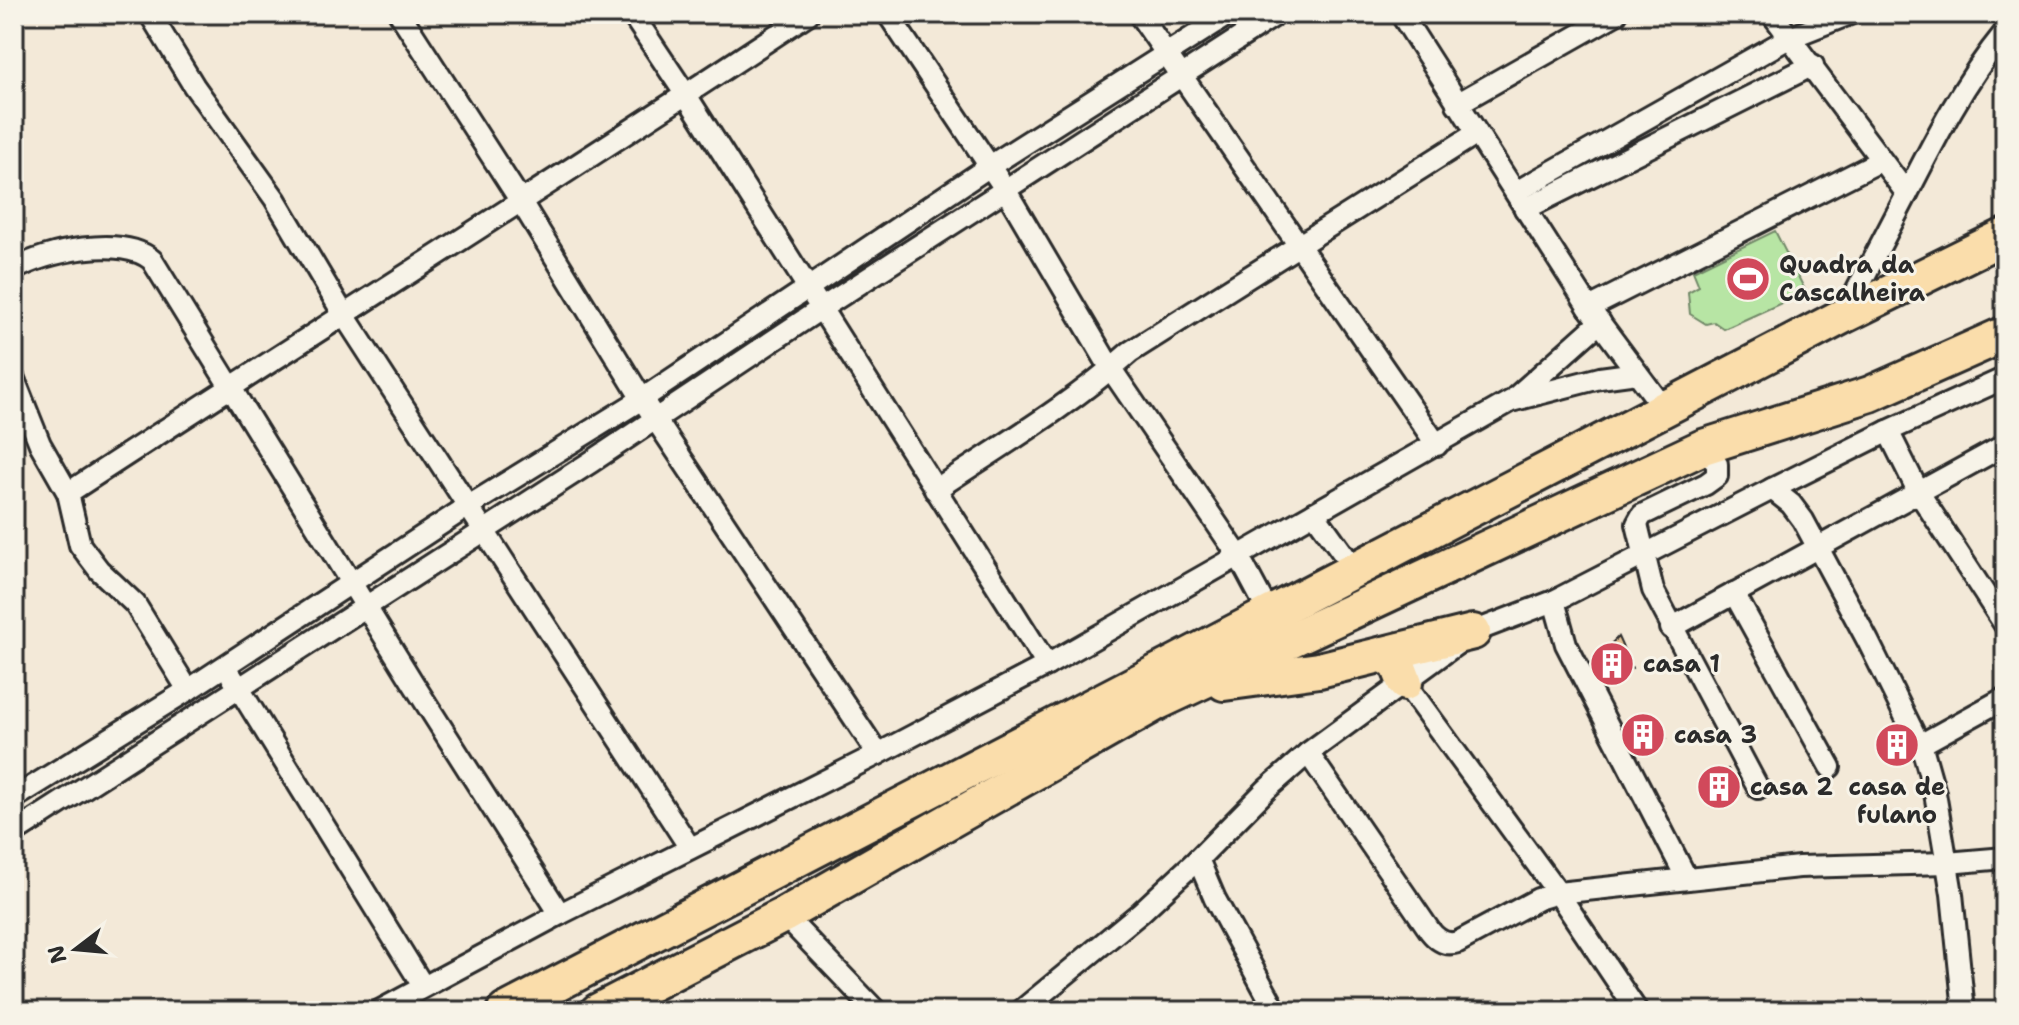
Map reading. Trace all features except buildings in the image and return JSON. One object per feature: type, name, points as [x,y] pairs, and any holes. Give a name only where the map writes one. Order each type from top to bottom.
[{"type":"highway","points":[[505,1011],[1843,316],[2005,236]]},
{"type":"highway","points":[[598,1011],[784,915],[1158,702],[1703,447],[1870,394],[2005,334]]},
{"type":"highway","points":[[1188,688],[1319,670],[1473,632]]},
{"type":"highway","points":[[1384,654],[1398,665],[1405,683]]},
{"type":"street","points":[[150,14],[194,86],[275,199],[344,315],[690,848]]},
{"type":"street","points":[[400,14],[520,200],[642,399],[878,754]]},
{"type":"street","points":[[632,14],[1047,665]]},
{"type":"street","points":[[68,493],[520,200],[617,142],[808,14]]},
{"type":"street","points":[[888,14],[1005,189],[1111,369],[1238,555],[1269,613]]},
{"type":"street","points":[[1139,14],[1297,247],[1437,445]]},
{"type":"street","points":[[14,798],[188,690],[467,507],[642,399],[990,166],[1229,14]]},
{"type":"street","points":[[14,833],[1277,14]]},
{"type":"street","points":[[1401,14],[1594,315],[1665,410]]},
{"type":"street","points":[[1457,104],[1616,14]]},
{"type":"street","points":[[1772,14],[1907,194]]},
{"type":"street","points":[[1520,200],[1789,38],[1850,14]]},
{"type":"street","points":[[1843,316],[1944,121],[1966,83],[2005,32]]},
{"type":"street","points":[[1520,200],[1813,65]]},
{"type":"street","points":[[935,490],[1111,369],[1130,352],[1477,133]]},
{"type":"street","points":[[379,1011],[560,914],[1047,665],[1437,445],[1511,401],[1594,315],[1880,161]]},
{"type":"street","points":[[14,270],[41,257],[69,250],[127,249],[152,260],[365,607],[560,914]]},
{"type":"street","points":[[1511,401],[1600,378],[1637,373]]},
{"type":"street","points":[[1021,1011],[1129,922],[1308,753],[1473,632],[1554,601],[1888,431],[2005,378]]},
{"type":"street","points":[[14,379],[40,444],[68,493],[80,545],[99,570],[135,604],[188,690]]},
{"type":"street","points":[[1888,431],[1919,493],[2005,625]]},
{"type":"street","points":[[1671,628],[2005,445]]},
{"type":"street","points":[[1703,447],[1717,464],[1717,476],[1642,515],[1637,524],[1653,590],[1758,788]]},
{"type":"street","points":[[1772,489],[1791,504],[1803,520],[1920,745],[1935,793],[1947,863],[1964,1011]]},
{"type":"street","points":[[1314,513],[1355,570]]},
{"type":"street","points":[[1734,593],[1830,767]]},
{"type":"street","points":[[1554,601],[1566,644],[1687,879]]},
{"type":"street","points":[[225,665],[423,986]]},
{"type":"street","points":[[1405,683],[1558,893],[1637,1011]]},
{"type":"street","points":[[1920,745],[2005,698]]},
{"type":"street","points":[[1308,753],[1430,931],[1440,940],[1454,943],[1528,903],[1558,893],[1799,867],[1947,863],[2005,858]]},
{"type":"street","points":[[61,769],[76,792]]},
{"type":"street","points":[[1198,859],[1215,899],[1276,1011]]},
{"type":"street","points":[[784,915],[876,1011]]},
{"type":"green space","name":"Quadra da Cascalheira","points":[[1775,231],[1806,292],[1724,329],[1714,322],[1706,324],[1690,314],[1688,292],[1699,286],[1693,271]]},
{"type":"place","name":"Quadra da Cascalheira","points":[[1748,279]]},
{"type":"place","name":"casa 1","points":[[1612,664]]},
{"type":"place","name":"casa 3","points":[[1643,735]]},
{"type":"place","name":"casa de fulano","points":[[1897,745]]},
{"type":"place","name":"casa 2","points":[[1719,787]]}]
